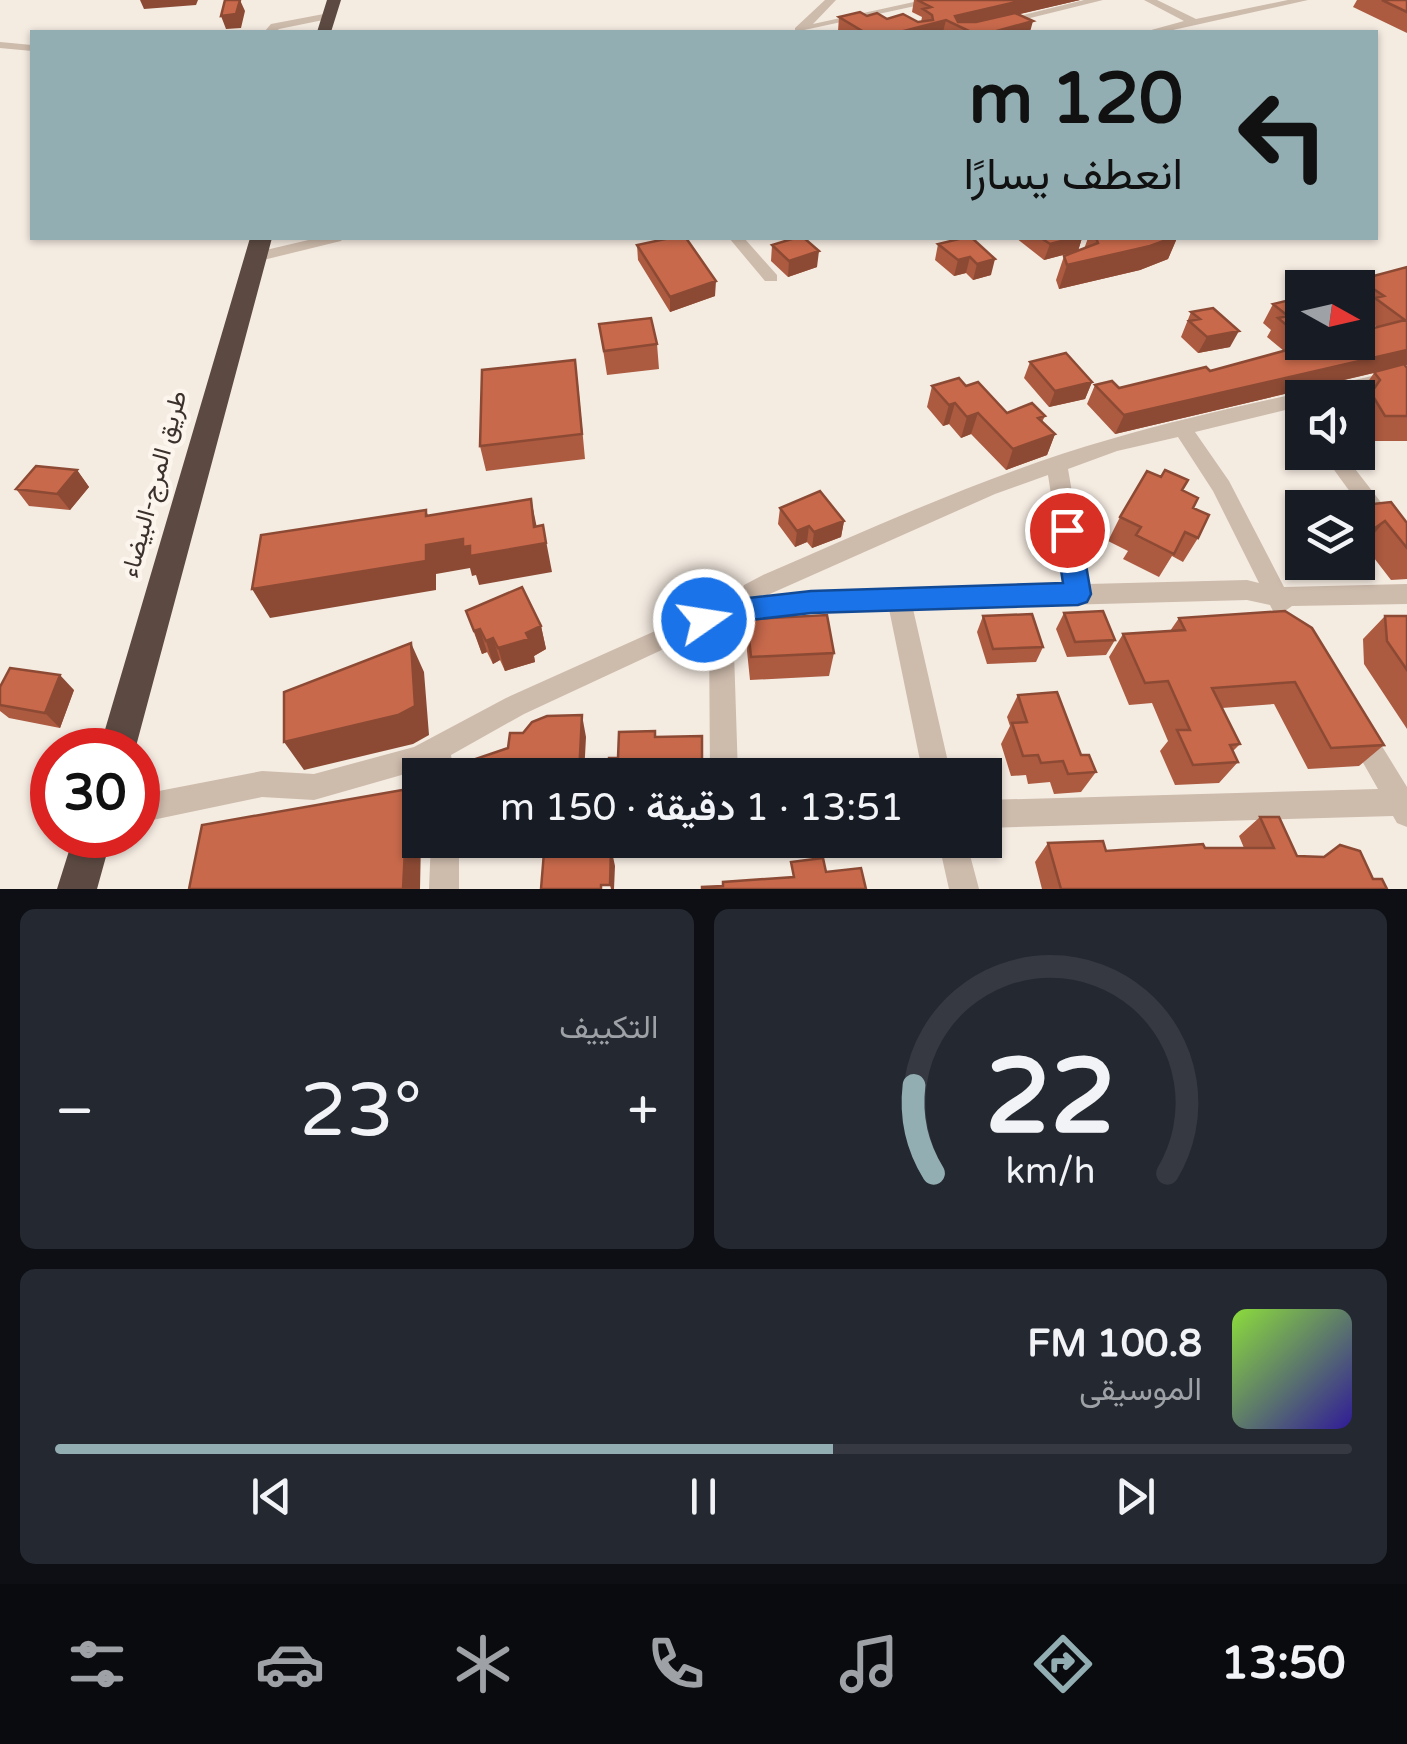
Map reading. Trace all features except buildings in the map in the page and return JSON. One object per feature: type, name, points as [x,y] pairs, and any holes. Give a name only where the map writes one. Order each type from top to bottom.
[{"type":"highway","name":"طريق المرج-البيضاء","points":[[123,728],[258,247]]},
{"type":"highway","points":[[77,889],[86,858]]},
{"type":"street","points":[[800,30],[831,0]]},
{"type":"street","points":[[866,0],[898,18]]},
{"type":"street","points":[[807,30],[938,0]]},
{"type":"street","points":[[970,30],[1098,0]]},
{"type":"street","points":[[1149,0],[1194,22]]},
{"type":"street","points":[[1159,30],[1303,0]]},
{"type":"street","points":[[272,30],[331,8]]},
{"type":"street","points":[[0,45],[30,48]]},
{"type":"street","points":[[258,247],[318,240]]},
{"type":"street","points":[[738,240],[772,278]]},
{"type":"street","points":[[1375,381],[1407,372]]},
{"type":"street","points":[[725,758],[732,611],[752,592],[988,488],[1114,445],[1285,411]]},
{"type":"street","points":[[1184,431],[1222,487],[1295,628]]},
{"type":"street","points":[[1057,467],[1078,594]]},
{"type":"street","points":[[1345,470],[1407,553]]},
{"type":"street","points":[[444,758],[515,706],[732,611],[811,602],[1078,594],[1247,590],[1277,598],[1407,594]]},
{"type":"street","points":[[899,600],[933,758]]},
{"type":"street","points":[[1342,706],[1405,805]]},
{"type":"street","points":[[160,805],[262,784],[314,787],[402,768]]},
{"type":"street","points":[[1002,814],[1405,805]]},
{"type":"street","points":[[444,889],[445,858]]},
{"type":"street","points":[[956,858],[964,889]]},
{"type":"route","points":[[704,620],[721,612],[811,602],[1078,594],[1067,530]]}]
